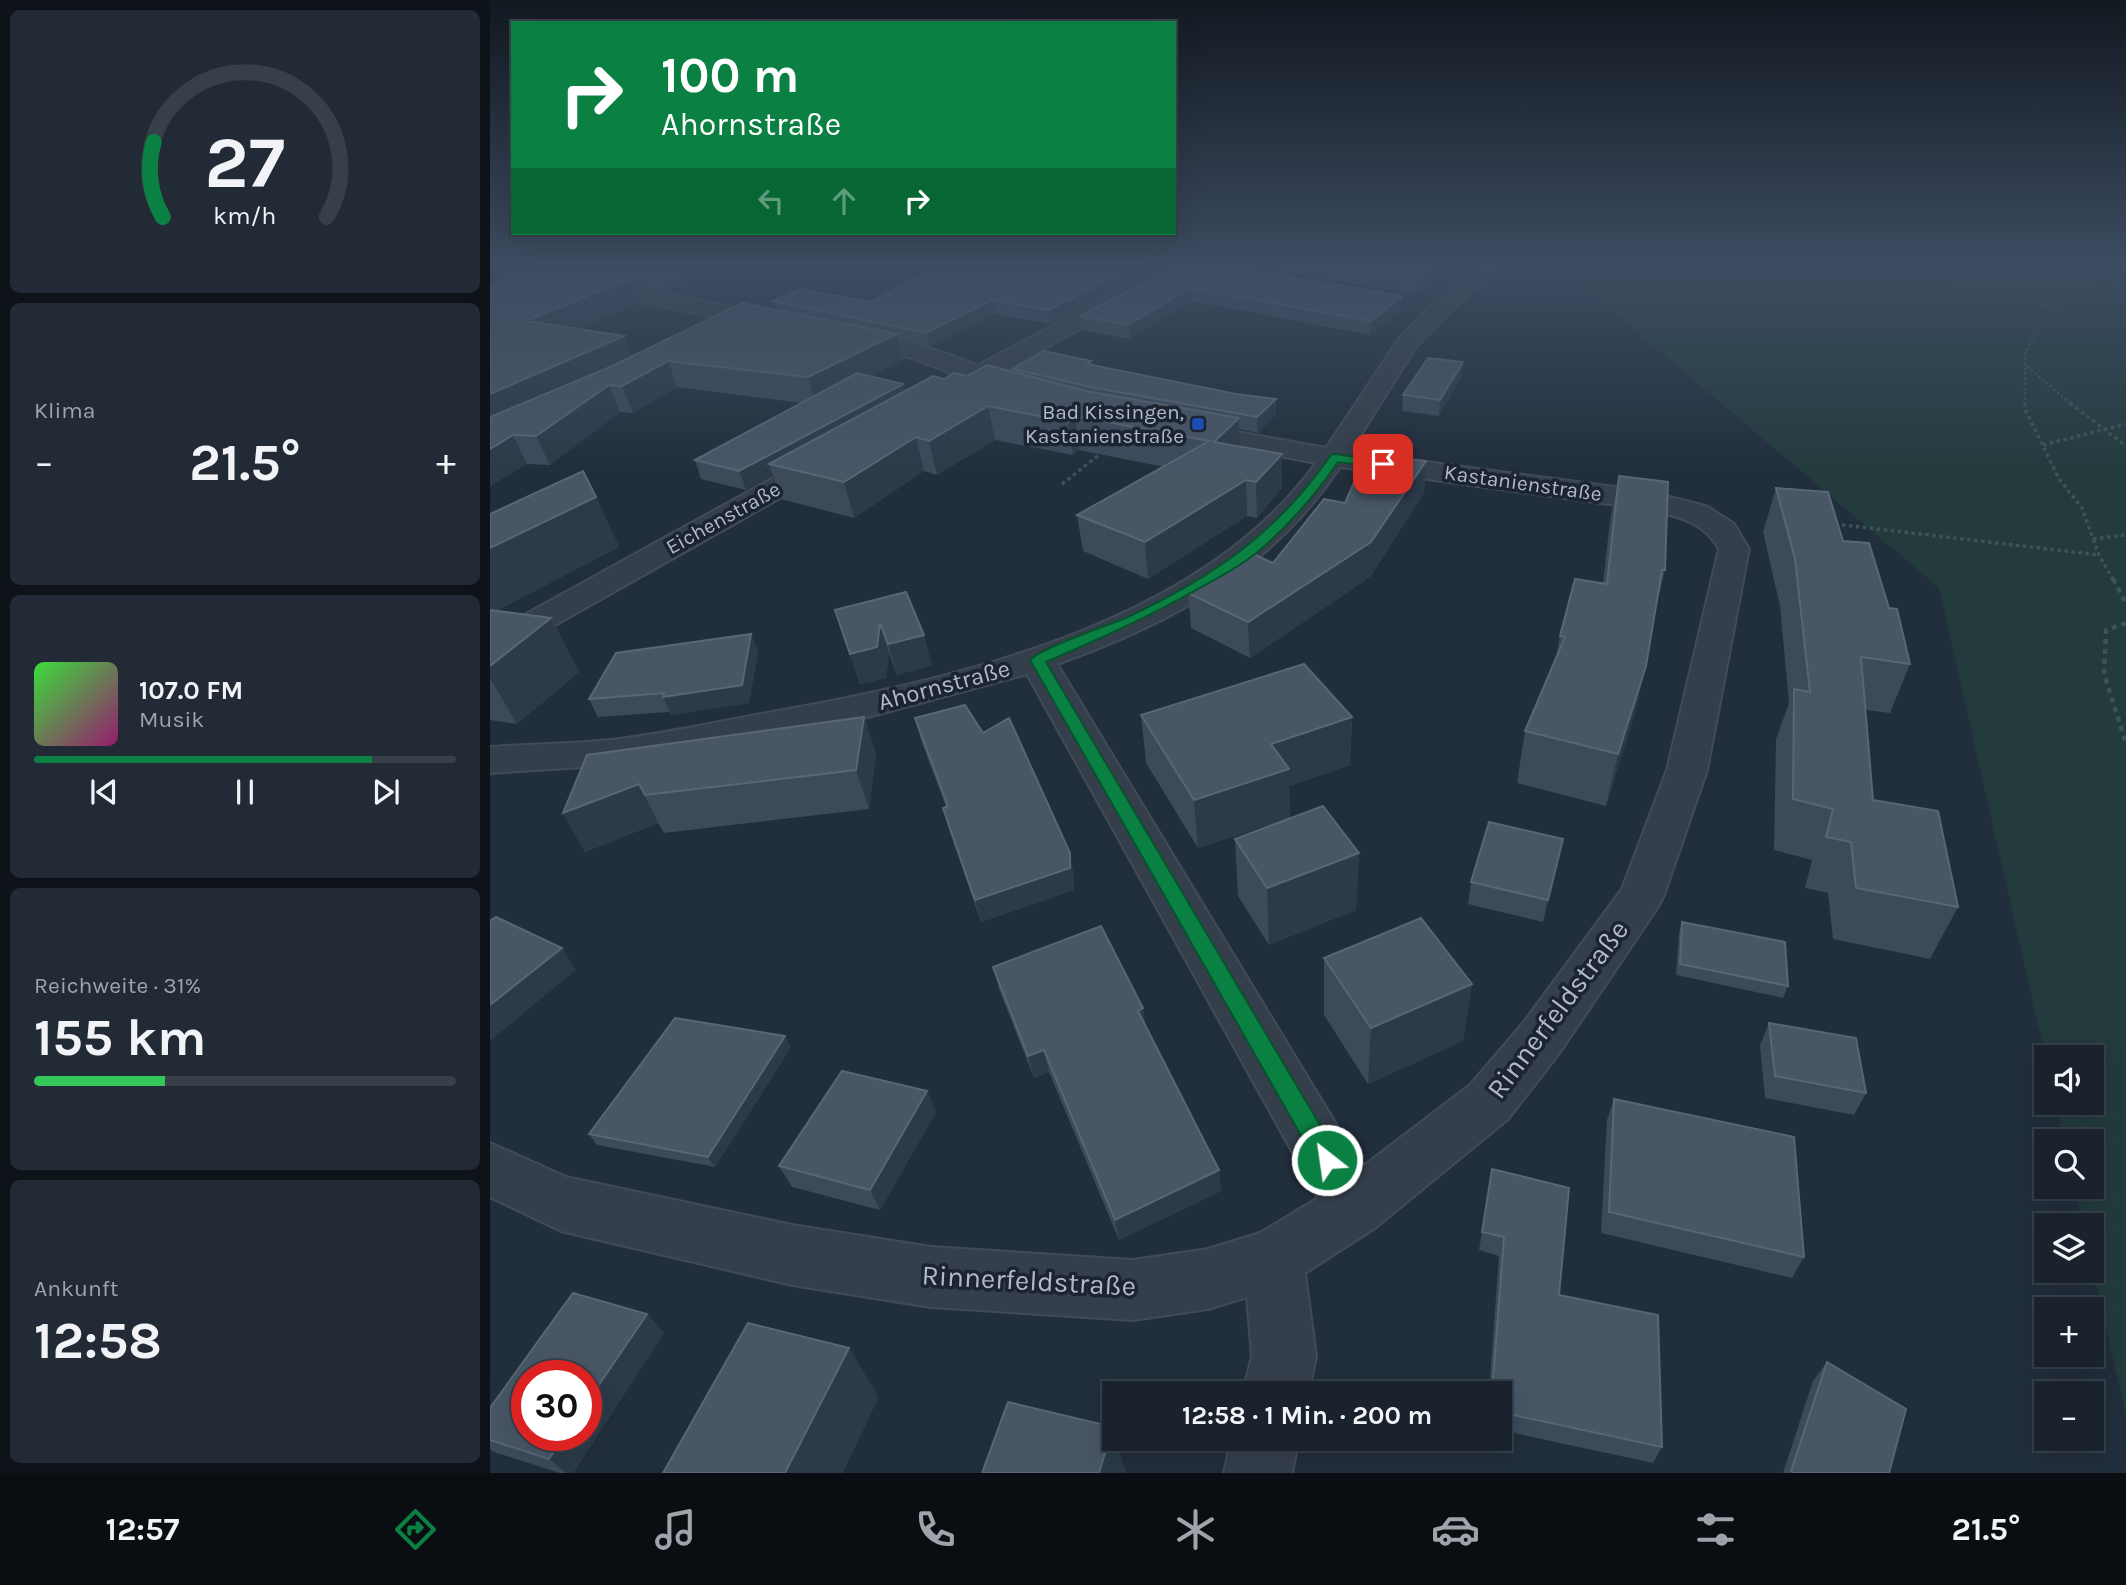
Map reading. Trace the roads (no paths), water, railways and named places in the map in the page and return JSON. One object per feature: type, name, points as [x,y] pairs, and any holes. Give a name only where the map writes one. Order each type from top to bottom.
[{"type":"street","points":[[835,336],[921,354],[960,367],[1007,392],[1038,401]]},
{"type":"street","points":[[939,396],[1050,336]]},
{"type":"street","name":"Ahornstraße","points":[[490,760],[613,752],[842,712],[944,688],[1037,660],[1134,619],[1222,571],[1254,549],[1281,524],[1312,492],[1409,336]]},
{"type":"street","name":"Kastanienstraße","points":[[1140,422],[1335,458],[1645,500],[1698,513]]},
{"type":"street","name":"Eichenstraße","points":[[490,648],[842,451]]},
{"type":"street","name":"Rinnerfeldstraße","points":[[490,1169],[561,1203],[792,1255],[931,1277],[1133,1290],[1208,1279],[1273,1259],[1355,1208],[1489,1102],[1542,1037],[1642,895],[1687,770],[1734,549],[1723,530],[1698,513]]},
{"type":"street","points":[[1037,660],[1355,1208]]},
{"type":"street","points":[[1273,1259],[1284,1356],[1279,1381]]},
{"type":"street","points":[[1258,1473],[1263,1451]]},
{"type":"place","name":"Bad Kissingen, Kastanienstraße","points":[[1198,424]]}]
